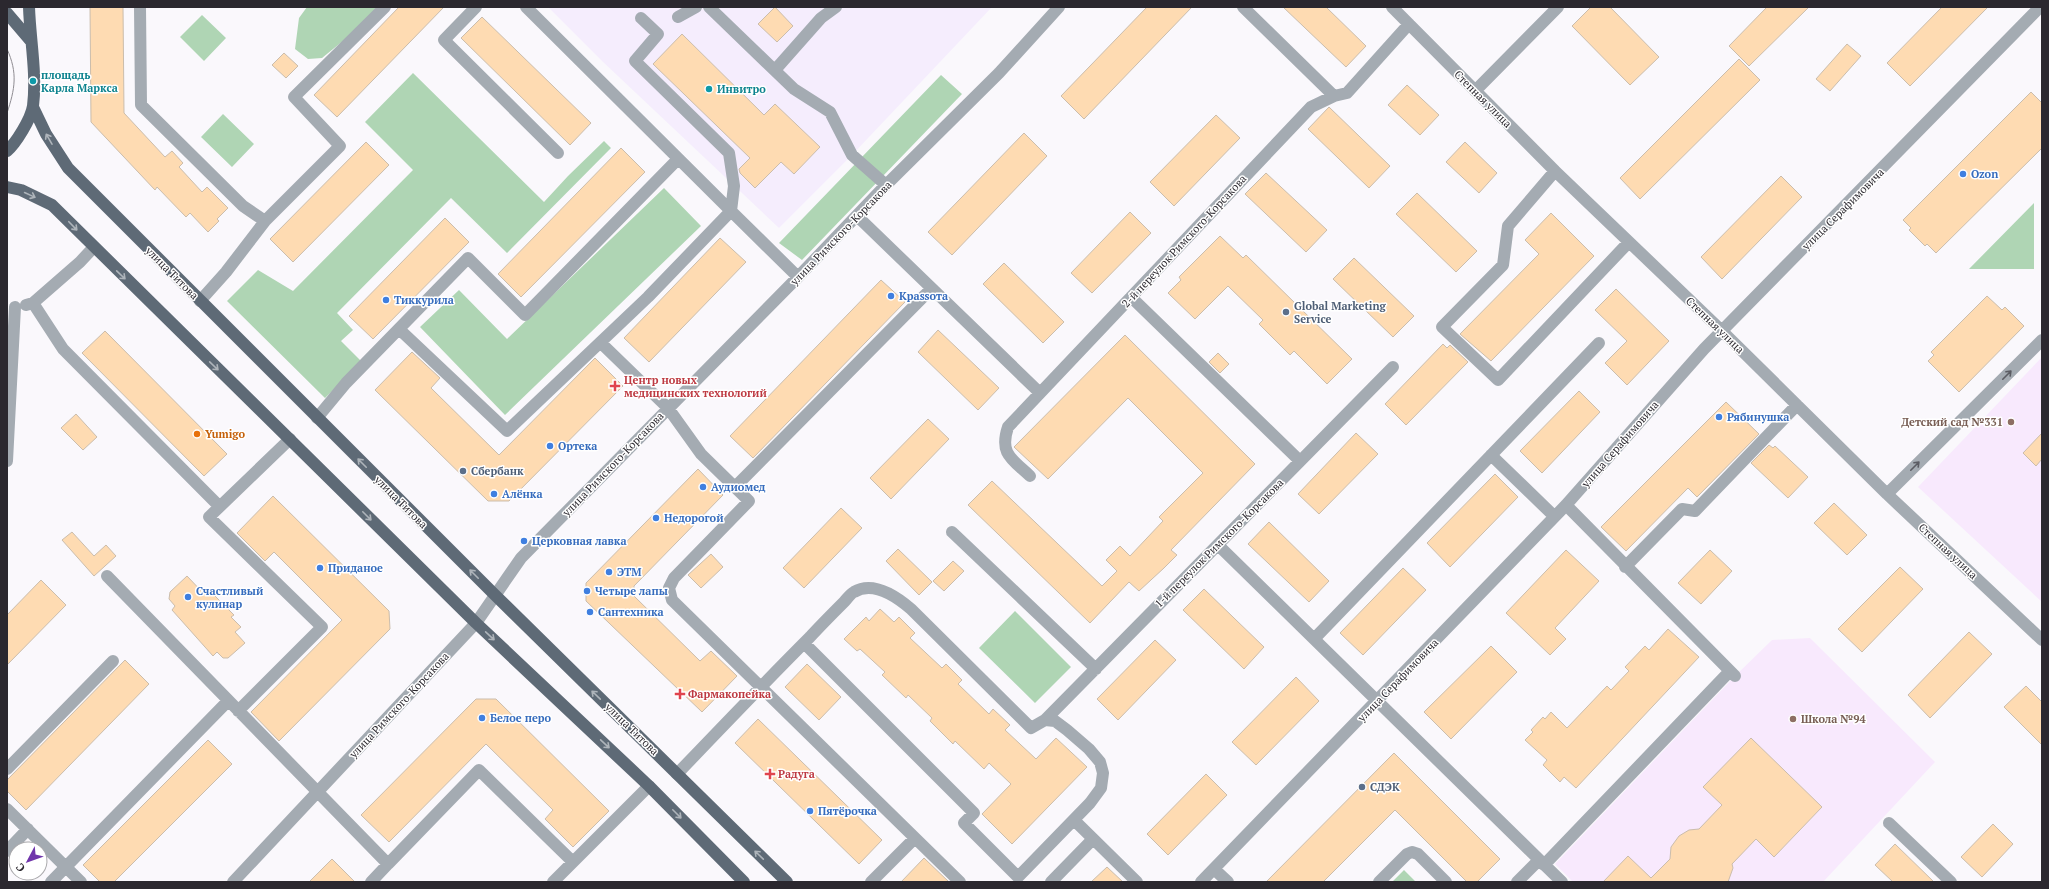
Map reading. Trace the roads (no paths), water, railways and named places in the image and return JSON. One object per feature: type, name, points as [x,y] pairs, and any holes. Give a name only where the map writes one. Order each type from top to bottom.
[{"type":"main road","points":[[7,151],[24,127],[33,107],[34,75],[30,40],[29,7]]},
{"type":"main road","points":[[7,13],[30,40]]},
{"type":"main road","name":"улица Титова","points":[[33,107],[46,134],[68,168],[495,595],[787,882]]},
{"type":"main road","points":[[7,187],[21,190],[52,205],[93,248],[290,439],[476,623],[649,786],[744,882]]},
{"type":"street","points":[[140,7],[141,105],[243,206],[265,221]]},
{"type":"street","points":[[200,301],[265,221],[340,146],[294,97],[385,7]]},
{"type":"street","points":[[476,7],[444,40],[558,153]]},
{"type":"street","points":[[526,7],[798,277]]},
{"type":"street","points":[[678,18],[696,7]]},
{"type":"street","points":[[709,7],[794,89],[830,112],[852,156],[886,185]]},
{"type":"street","points":[[775,70],[821,18],[836,7]]},
{"type":"street","name":"улица Римского-Корсакова","points":[[233,882],[476,623],[521,558],[798,277],[886,185],[999,72],[1059,7]]},
{"type":"street","points":[[1242,7],[1334,96]]},
{"type":"street","name":"Степная улица","points":[[1392,7],[1555,171],[1722,331],[1887,494],[2042,640]]},
{"type":"street","points":[[1475,91],[1558,7]]},
{"type":"street","name":"улица Серафимовича","points":[[1201,882],[1378,701],[1566,505],[1704,349],[2040,7]]},
{"type":"street","points":[[399,329],[507,431],[648,297],[731,211],[734,186],[729,153],[635,61],[658,34],[641,18]]},
{"type":"street","name":"2-й переулок Римского-Корсакова","points":[[1030,476],[1008,456],[1004,447],[1004,438],[1008,427],[1311,107],[1334,96],[1347,93],[1409,24]]},
{"type":"street","points":[[317,418],[346,383],[468,258],[525,315],[678,159]]},
{"type":"street","points":[[1555,171],[1508,226],[1503,265],[1442,327],[1498,380],[1629,242]]},
{"type":"street","points":[[857,216],[1040,393]]},
{"type":"street","points":[[7,461],[11,308],[32,303],[80,262],[93,248]]},
{"type":"street","points":[[735,487],[931,288]]},
{"type":"street","points":[[1131,297],[1300,461]]},
{"type":"street","points":[[32,303],[64,349],[219,506]]},
{"type":"street","points":[[1887,494],[2042,340]]},
{"type":"street","points":[[601,343],[668,408],[701,454],[749,501],[674,578],[669,588],[672,600],[960,882]]},
{"type":"street","points":[[1314,639],[1599,343]]},
{"type":"street","name":"1-й переулок Римского-Корсакова","points":[[1045,720],[1393,367]]},
{"type":"street","points":[[1625,566],[1682,509],[1695,511],[1797,405]]},
{"type":"street","points":[[238,711],[322,626],[209,517],[290,439]]},
{"type":"street","points":[[1491,455],[1554,516]]},
{"type":"street","points":[[1517,882],[1542,862],[1732,673],[1566,505]]},
{"type":"street","points":[[952,532],[1096,669]]},
{"type":"street","points":[[1218,545],[1562,882]]},
{"type":"street","points":[[107,576],[228,701],[319,791],[388,864]]},
{"type":"street","points":[[677,774],[854,591],[870,588],[884,590],[911,609],[1031,728],[1045,720],[1055,722],[1067,730],[1100,762],[1103,773],[1101,788],[1074,820],[1018,877],[964,823],[974,813],[804,643]]},
{"type":"street","points":[[7,769],[113,661]]},
{"type":"street","points":[[51,882],[228,701]]},
{"type":"street","points":[[371,882],[479,770],[573,862]]},
{"type":"street","points":[[554,882],[649,786]]},
{"type":"street","points":[[7,809],[81,882]]},
{"type":"street","points":[[1074,820],[1137,882]]},
{"type":"street","points":[[1889,823],[1950,882]]},
{"type":"street","points":[[7,851],[28,829]]},
{"type":"street","points":[[871,882],[914,838]]},
{"type":"street","points":[[1051,882],[1093,839]]},
{"type":"street","points":[[1379,882],[1407,854],[1412,852],[1418,854],[1446,882]]},
{"type":"street","points":[[1214,869],[1228,882]]},
{"type":"tram line","points":[[7,49],[14,73],[12,96],[7,113]]},
{"type":"place","name":"площадь Карла Маркса","points":[[33,81]]},
{"type":"place","name":"Инвитро","points":[[709,89]]},
{"type":"place","name":"Ozon","points":[[1963,174]]},
{"type":"place","name":"Краssота","points":[[891,296]]},
{"type":"place","name":"Тиккурила","points":[[386,300]]},
{"type":"place","name":"Global Marketing Service","points":[[1286,312]]},
{"type":"place","name":"Центр новых медицинских технологий","points":[[615,386]]},
{"type":"place","name":"Рябинушка","points":[[1719,417]]},
{"type":"place","name":"Детский сад №331","points":[[2011,422]]},
{"type":"place","name":"Yumigo","points":[[197,434]]},
{"type":"place","name":"Ортека","points":[[550,446]]},
{"type":"place","name":"Сбербанк","points":[[463,471]]},
{"type":"place","name":"Аудиомед","points":[[703,487]]},
{"type":"place","name":"Алёнка","points":[[494,494]]},
{"type":"place","name":"Недорогой","points":[[656,518]]},
{"type":"place","name":"Церковная лавка","points":[[524,541]]},
{"type":"place","name":"Приданое","points":[[320,568]]},
{"type":"place","name":"ЭТМ","points":[[609,572]]},
{"type":"place","name":"Четыре лапы","points":[[587,591]]},
{"type":"place","name":"Счастливый кулинар","points":[[188,597]]},
{"type":"place","name":"Сантехника","points":[[590,612]]},
{"type":"place","name":"Фармакопейка","points":[[680,694]]},
{"type":"place","name":"Белое перо","points":[[482,718]]},
{"type":"place","name":"Школа №94","points":[[1793,719]]},
{"type":"place","name":"Радуга","points":[[770,774]]},
{"type":"place","name":"СДЭК","points":[[1362,787]]},
{"type":"place","name":"Пятёрочка","points":[[810,811]]}]
